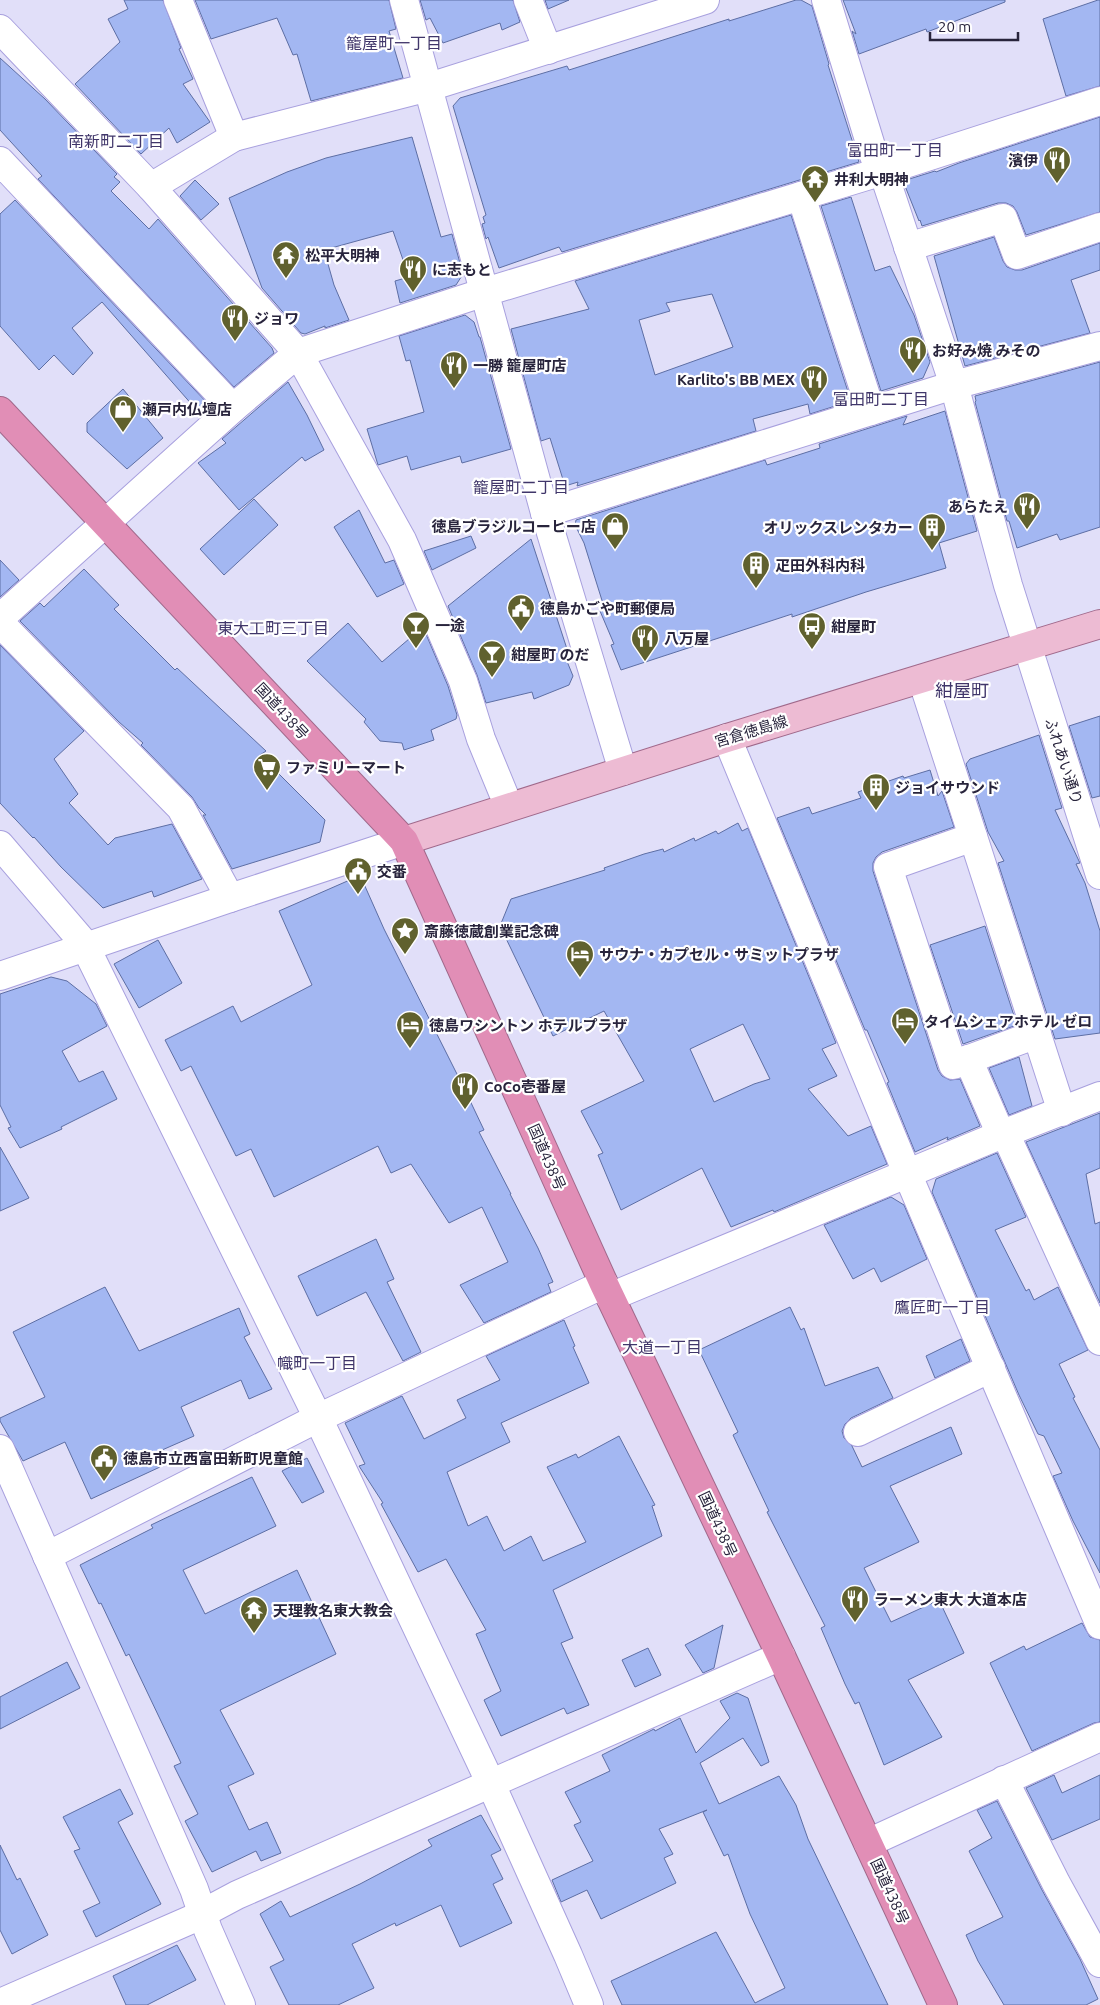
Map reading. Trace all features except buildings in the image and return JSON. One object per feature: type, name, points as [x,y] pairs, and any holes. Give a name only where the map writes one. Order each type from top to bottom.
[{"type":"highway","name":"国道438号","points":[[0,412],[404,841],[607,1290],[781,1656],[943,2005]]},
{"type":"main road","name":"宮倉徳島線","points":[[404,841],[726,738],[1100,624]]},
{"type":"street","points":[[178,0],[234,137]]},
{"type":"street","points":[[404,0],[545,513],[623,771]]},
{"type":"street","points":[[528,0],[548,50]]},
{"type":"street","points":[[151,188],[234,137],[429,88],[548,50],[651,8],[705,0]]},
{"type":"street","name":"ふれあい通り","points":[[826,0],[874,156],[883,171],[954,385],[1008,585],[1100,876]]},
{"type":"street","points":[[0,29],[151,188],[298,353],[402,540],[463,681],[481,739],[509,808]]},
{"type":"street","points":[[0,618],[233,408],[298,353],[485,292],[883,171],[1100,101]]},
{"type":"street","points":[[0,161],[233,408]]},
{"type":"street","points":[[801,196],[871,411]]},
{"type":"street","points":[[908,247],[1003,218],[1017,255],[1100,227]]},
{"type":"street","points":[[545,513],[954,385],[1100,346]]},
{"type":"street","points":[[0,623],[181,808],[230,898]]},
{"type":"street","points":[[922,679],[1062,1112]]},
{"type":"street","points":[[726,738],[907,1173],[1100,1625]]},
{"type":"street","points":[[973,837],[888,867],[954,1065],[1037,1034]]},
{"type":"street","points":[[0,976],[85,946],[404,841]]},
{"type":"street","points":[[0,846],[83,942],[318,1418],[491,1784],[589,2005]]},
{"type":"street","points":[[968,1059],[1100,1341]]},
{"type":"street","points":[[47,1556],[318,1418],[607,1290],[1100,1096]]},
{"type":"street","points":[[858,1432],[991,1368]]},
{"type":"street","points":[[0,1449],[194,1890],[241,2005]]},
{"type":"street","points":[[0,2003],[202,1913],[237,1895],[781,1656]]},
{"type":"street","points":[[868,1843],[1100,1737]]},
{"type":"street","points":[[1004,1780],[1056,1883],[1100,1964]]},
{"type":"place","name":"濱伊","points":[[1057,184]]},
{"type":"place","name":"井利大明神","points":[[815,203]]},
{"type":"place","name":"松平大明神","points":[[286,279]]},
{"type":"place","name":"に志もと","points":[[413,293]]},
{"type":"place","name":"ジョワ","points":[[235,342]]},
{"type":"place","name":"お好み焼 みその","points":[[913,374]]},
{"type":"place","name":"一勝 籠屋町店","points":[[454,389]]},
{"type":"place","name":"Karlito's BB MEX","points":[[814,403]]},
{"type":"place","name":"瀬戸内仏壇店","points":[[123,433]]},
{"type":"place","name":"あらたえ","points":[[1027,530]]},
{"type":"place","name":"徳島ブラジルコーヒー店","points":[[615,550]]},
{"type":"place","name":"オリックスレンタカー","points":[[932,551]]},
{"type":"place","name":"疋田外科内科","points":[[756,589]]},
{"type":"place","name":"徳島かごや町郵便局","points":[[521,632]]},
{"type":"place","name":"一途","points":[[416,649]]},
{"type":"place","name":"紺屋町","points":[[812,650]]},
{"type":"place","name":"八万屋","points":[[645,662]]},
{"type":"place","name":"紺屋町 のだ","points":[[492,678]]},
{"type":"place","name":"ファミリーマート","points":[[267,791]]},
{"type":"place","name":"ジョイサウンド","points":[[876,811]]},
{"type":"place","name":"交番","points":[[358,895]]},
{"type":"place","name":"斎藤徳蔵創業記念碑","points":[[405,955]]},
{"type":"place","name":"サウナ・カプセル・サミットプラザ","points":[[580,978]]},
{"type":"place","name":"タイムシェアホテル ゼロ","points":[[905,1045]]},
{"type":"place","name":"徳島ワシントン ホテルプラザ","points":[[410,1049]]},
{"type":"place","name":"CoCo壱番屋","points":[[465,1110]]},
{"type":"place","name":"徳島市立西富田新町児童館","points":[[104,1482]]},
{"type":"place","name":"ラーメン東大 大道本店","points":[[855,1623]]},
{"type":"place","name":"天理教名東大教会","points":[[254,1634]]},
{"type":"district","name":"籠屋町一丁目","points":[[394,43]]},
{"type":"district","name":"南新町二丁目","points":[[116,141]]},
{"type":"district","name":"富田町一丁目","points":[[895,150]]},
{"type":"district","name":"富田町二丁目","points":[[881,399]]},
{"type":"district","name":"籠屋町二丁目","points":[[521,487]]},
{"type":"district","name":"東大工町三丁目","points":[[273,628]]},
{"type":"district","name":"紺屋町","points":[[962,690]]},
{"type":"district","name":"鷹匠町一丁目","points":[[942,1307]]},
{"type":"district","name":"大道一丁目","points":[[662,1347]]},
{"type":"district","name":"幟町一丁目","points":[[317,1363]]}]
